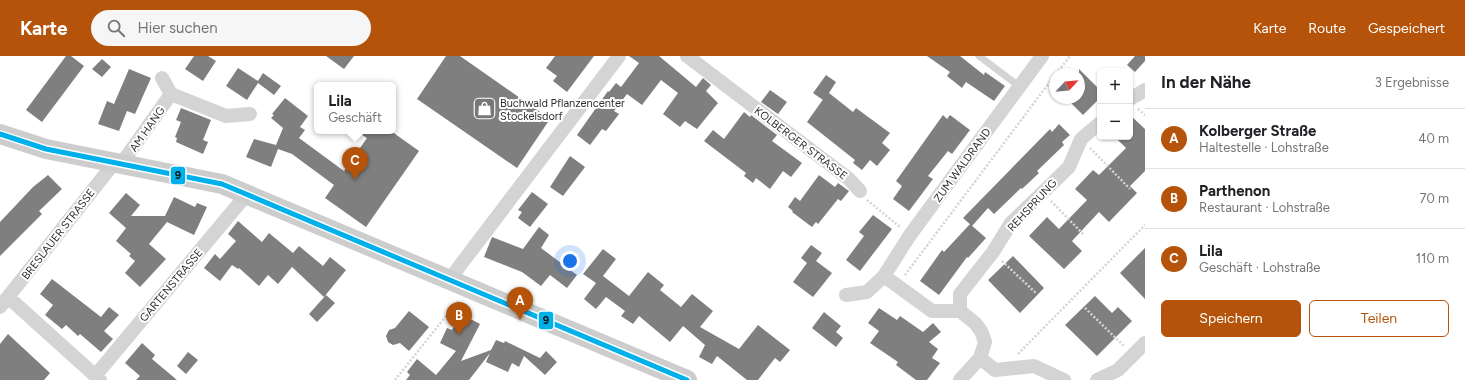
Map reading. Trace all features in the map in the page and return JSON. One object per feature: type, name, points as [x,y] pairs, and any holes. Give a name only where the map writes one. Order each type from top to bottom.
[{"type":"main road","points":[[0,134],[46,148],[222,184],[469,288],[673,378]]},
{"type":"street","points":[[449,280],[619,56]]},
{"type":"street","name":"KOLBERGER STRASSE","points":[[687,56],[849,179],[860,191]]},
{"type":"street","name":"ZUM WALDRAND","points":[[846,295],[866,292],[884,276],[910,235],[1042,56]]},
{"type":"street","points":[[162,78],[171,94],[226,116],[250,114]]},
{"type":"street","points":[[1133,97],[1145,90]]},
{"type":"street","name":"AM HANG","points":[[119,163],[171,94]]},
{"type":"street","name":"REHSPRUNG","points":[[960,312],[960,294],[993,252],[1011,223],[1069,167],[1081,140],[1097,126]]},
{"type":"street","name":"BRESLAUER STRASSE","points":[[4,302],[119,163]]},
{"type":"street","name":"GARTENSTRASSE","points":[[4,302],[98,378],[247,194]]},
{"type":"street","points":[[884,276],[932,311],[960,312],[975,323],[981,331],[985,342],[980,358],[960,380]]},
{"type":"street","points":[[1097,380],[1118,370],[1145,343]]},
{"type":"street","points":[[980,358],[995,370],[1034,366],[1064,380]]},
{"type":"lane","points":[[980,56],[1020,87]]},
{"type":"path","points":[[1061,68],[1070,56]]},
{"type":"path","points":[[897,286],[1049,84]]},
{"type":"path","points":[[1081,140],[1130,189]]},
{"type":"path","points":[[860,191],[872,205],[910,235]]},
{"type":"path","points":[[1042,192],[1084,235]]},
{"type":"path","points":[[1004,368],[1145,225]]},
{"type":"path","points":[[993,252],[1037,294]]},
{"type":"path","points":[[395,380],[469,288]]},
{"type":"path","points":[[1086,308],[1133,355]]},
{"type":"building","points":[[66,56],[71,56],[84,66],[42,122],[26,110]]},
{"type":"building","points":[[194,56],[208,56],[216,61],[203,81],[185,69]]},
{"type":"building","points":[[326,56],[354,56],[344,69]]},
{"type":"building","name":"Buchwald Pflanzencenter Stockelsdorf","points":[[446,56],[460,56],[550,119],[517,168],[417,99]]},
{"type":"building","points":[[555,56],[594,56],[567,92],[553,81],[557,76],[546,68]]},
{"type":"building","points":[[629,56],[659,56],[696,87],[703,78],[711,85],[706,91],[718,103],[697,129],[685,121],[680,127],[663,114],[678,93],[661,80],[642,105],[627,94],[614,111],[619,114],[606,131],[602,129],[590,145],[577,135],[608,91],[609,92],[616,83],[621,87],[639,63]]},
{"type":"building","points":[[927,56],[960,56],[984,75],[985,72],[1005,86],[994,101],[966,82],[962,88],[947,76],[950,72]]},
{"type":"building","points":[[1135,56],[1145,56],[1145,61],[1135,72],[1133,68],[1127,65]]},
{"type":"building","points":[[102,59],[111,67],[102,77],[92,69]]},
{"type":"building","points":[[238,68],[258,81],[263,73],[281,86],[274,95],[258,83],[247,100],[226,86]]},
{"type":"building","points":[[129,69],[151,78],[135,114],[127,111],[119,131],[98,124],[107,101],[114,104]]},
{"type":"building","points":[[826,75],[836,82],[829,93],[853,112],[856,108],[890,133],[882,143],[890,150],[877,166],[870,160],[862,170],[853,163],[855,160],[807,122],[823,100],[813,93]]},
{"type":"building","points":[[1085,75],[1097,87],[1097,101],[1083,115],[1072,104],[1085,104]]},
{"type":"building","points":[[770,90],[787,102],[778,114],[761,102]]},
{"type":"building","points":[[285,98],[308,116],[300,127],[305,130],[299,138],[344,171],[367,138],[361,134],[395,134],[419,151],[366,227],[325,198],[334,185],[292,154],[278,149],[271,167],[246,157],[254,139],[276,145],[283,128],[271,118],[274,115],[272,114]]},
{"type":"building","points":[[181,108],[211,120],[203,140],[208,142],[203,154],[176,142],[177,138],[175,137],[181,122],[176,120]]},
{"type":"building","points":[[744,112],[750,117],[751,115],[777,135],[772,141],[802,163],[791,177],[783,171],[770,189],[756,178],[753,183],[744,176],[746,173],[704,141],[713,130],[724,139]]},
{"type":"building","points":[[943,115],[947,119],[950,115],[970,130],[952,154],[948,151],[928,176],[933,179],[909,211],[893,199],[902,186],[896,181]]},
{"type":"building","points":[[1133,118],[1145,129],[1145,171],[1130,186],[1137,193],[1109,222],[1099,212],[1072,241],[1082,251],[1064,269],[1029,236],[1047,217],[1059,229],[1087,200],[1075,189],[1093,170],[1099,175],[1126,148],[1118,140],[1133,140]]},
{"type":"building","points":[[1059,124],[1070,135],[1062,142],[1064,145],[1037,171],[1039,173],[994,214],[988,208],[972,226],[963,218],[1050,129],[1052,132]]},
{"type":"building","points":[[570,156],[585,167],[563,196],[550,187]]},
{"type":"building","points":[[48,175],[62,189],[39,211],[42,214],[0,256],[0,222],[33,187]]},
{"type":"building","points":[[819,175],[835,187],[838,183],[849,191],[841,201],[838,199],[818,224],[816,222],[812,227],[792,212],[793,211],[788,207],[795,197],[800,201]]},
{"type":"building","points":[[532,192],[548,204],[530,227],[518,218],[522,212],[518,210]]},
{"type":"building","points":[[126,193],[140,205],[131,216],[165,216],[174,197],[195,207],[197,203],[207,207],[194,235],[167,222],[149,244],[166,259],[140,287],[125,273],[135,261],[129,256],[131,254],[116,241],[126,228],[109,213]]},
{"type":"building","points":[[873,215],[892,229],[860,271],[846,260],[864,236],[859,232]]},
{"type":"building","points":[[238,221],[262,242],[269,233],[293,253],[299,246],[323,266],[330,257],[346,270],[324,297],[292,267],[278,284],[268,275],[259,286],[239,268],[238,269],[232,265],[220,281],[204,268],[215,254],[220,259],[236,241],[228,234]]},
{"type":"building","points":[[970,224],[986,238],[968,258],[967,257],[939,295],[920,281],[942,250],[944,252]]},
{"type":"building","points":[[539,227],[549,235],[541,248],[577,275],[567,288],[550,275],[541,286],[522,272],[484,257],[492,237],[523,249]]},
{"type":"building","points":[[811,245],[822,253],[816,261],[832,273],[813,297],[793,282],[807,263],[801,258]]},
{"type":"building","points":[[1145,248],[1145,299],[1120,273]]},
{"type":"building","points":[[603,249],[616,259],[603,276],[629,296],[648,272],[664,285],[660,290],[681,307],[692,294],[713,311],[700,327],[739,349],[758,325],[790,350],[780,362],[775,358],[758,380],[747,380],[717,356],[712,364],[699,357],[705,345],[683,326],[670,342],[639,316],[633,324],[621,316],[625,311],[606,297],[596,309],[584,299],[596,283],[583,274]]},
{"type":"building","points":[[1013,256],[1044,288],[1020,313],[988,280]]},
{"type":"building","points":[[52,279],[101,317],[109,307],[119,315],[104,331],[113,339],[101,352],[80,334],[78,336],[66,325],[62,329],[45,315],[53,305],[40,294]]},
{"type":"building","points":[[326,295],[335,303],[317,322],[309,314]]},
{"type":"building","points":[[1095,296],[1112,313],[1118,307],[1132,321],[1097,356],[1065,325]]},
{"type":"building","points":[[879,308],[897,320],[900,316],[923,332],[933,323],[941,332],[929,342],[938,349],[932,358],[940,363],[927,380],[916,380],[896,365],[898,362],[870,343],[879,331],[868,323]]},
{"type":"building","points":[[409,311],[429,327],[409,351],[400,343],[393,345],[388,342],[386,336],[389,330],[395,328]]},
{"type":"building","points":[[824,312],[841,326],[836,332],[843,338],[836,347],[812,328]]},
{"type":"building","points":[[461,314],[480,324],[461,361],[491,350],[496,340],[504,343],[505,341],[540,358],[546,351],[557,362],[545,375],[524,356],[519,367],[512,363],[508,372],[486,362],[490,353],[469,380],[406,380],[410,375],[407,372],[417,359],[436,375],[456,351],[440,343],[447,328],[452,330]]},
{"type":"building","points":[[8,334],[50,373],[44,380],[0,380],[0,344]]},
{"type":"building","points":[[142,343],[155,355],[152,359],[177,380],[136,380],[140,376],[125,363]]},
{"type":"building","points":[[188,352],[198,360],[186,374],[177,366]]},
{"type":"transit line","name":"9","points":[[0,134],[46,149],[222,184],[687,380]]},
{"type":"place","name":"Buchwald Pflanzencenter Stockelsdorf","points":[[484,109]]},
{"type":"place","name":"Lila","points":[[355,180]]},
{"type":"place","name":"Kolberger Straße","points":[[520,320]]},
{"type":"place","name":"Parthenon","points":[[459,335]]}]
